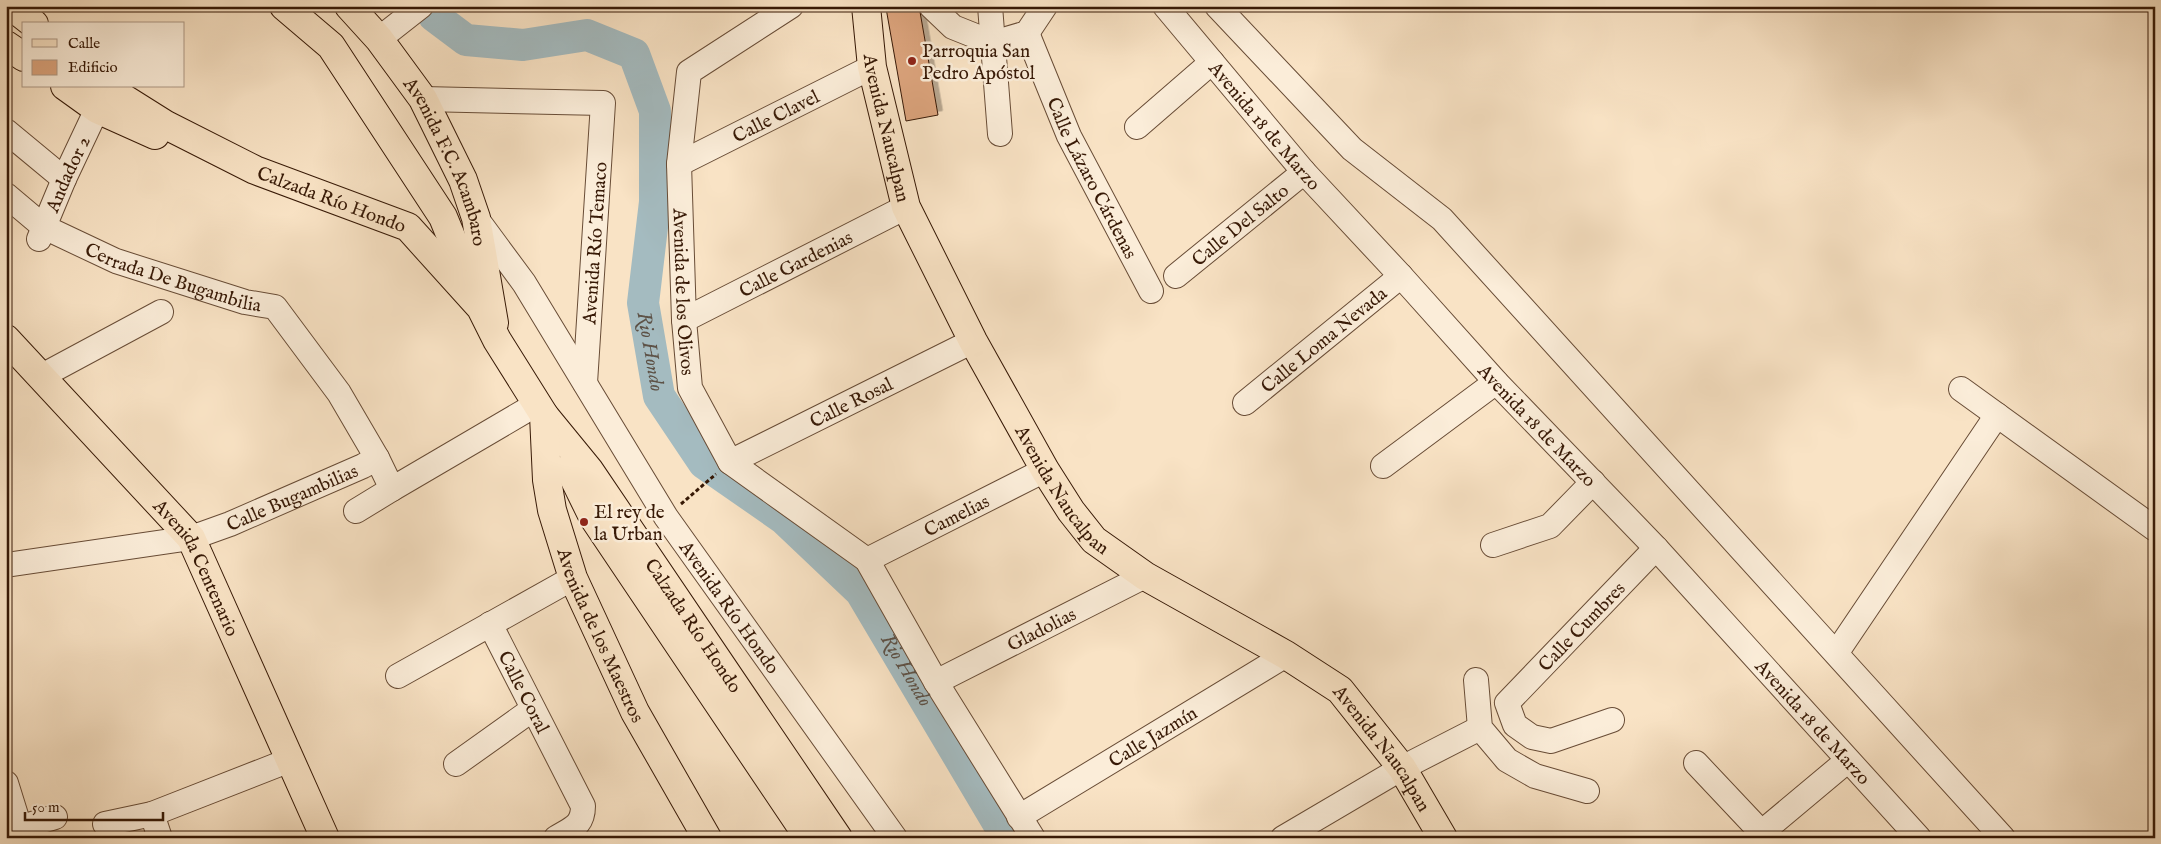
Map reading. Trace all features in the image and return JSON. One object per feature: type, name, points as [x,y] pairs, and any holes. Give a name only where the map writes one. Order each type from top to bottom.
[{"type":"main road","points":[[11,6],[31,22]]},
{"type":"main road","name":"Avenida F.C. Acambaro","points":[[284,6],[331,46],[443,216],[480,308]]},
{"type":"main road","name":"Avenida F.C. Acambaro","points":[[349,6],[378,38],[423,99],[464,180],[476,218],[496,340]]},
{"type":"main road","name":"Avenida Naucalpan","points":[[866,6],[872,67],[906,207],[973,342],[1045,470],[1071,511],[1094,540],[1145,576],[1286,655],[1340,690],[1402,768],[1443,838]]},
{"type":"main road","points":[[6,15],[22,27]]},
{"type":"main road","points":[[6,45],[22,57]]},
{"type":"main road","points":[[71,88],[100,97],[199,155],[255,170]]},
{"type":"main road","points":[[126,88],[208,132],[255,170]]},
{"type":"main road","name":"Calzada Río Hondo","points":[[100,97],[166,125],[255,170],[408,227],[480,308],[496,340],[540,410],[593,517],[810,838]]},
{"type":"main road","points":[[408,227],[429,226],[443,216],[456,202],[464,180]]},
{"type":"main road","name":"Avenida Centenario","points":[[6,339],[40,378],[191,538],[326,838]]},
{"type":"main road","name":"Calzada Río Hondo","points":[[540,410],[588,470],[838,838]]},
{"type":"main road","name":"Avenida de los Maestros","points":[[540,410],[552,510],[573,578],[635,712],[707,838]]},
{"type":"street","points":[[378,38],[421,6]]},
{"type":"street","name":"Avenida de los Olivos","points":[[791,6],[689,72],[679,164],[684,320],[690,388],[725,467],[868,560],[936,682],[1033,838]]},
{"type":"street","points":[[931,6],[953,27],[993,43],[1027,33],[1045,6]]},
{"type":"street","points":[[990,6],[1000,134]]},
{"type":"street","name":"Avenida 18 de Marzo","points":[[1165,6],[1304,172],[1496,382],[1656,548],[1847,761],[1919,838]]},
{"type":"street","points":[[1217,6],[1352,149],[1442,219],[1837,652],[2003,838]]},
{"type":"street","name":"Calle Lázaro Cárdenas","points":[[1027,33],[1069,136],[1151,291]]},
{"type":"street","points":[[1137,127],[1212,62]]},
{"type":"street","name":"Calle Clavel","points":[[679,164],[872,67]]},
{"type":"street","name":"Andador 2","points":[[41,234],[100,97]]},
{"type":"street","name":"Avenida Río Temaco","points":[[423,99],[603,103],[585,383]]},
{"type":"street","points":[[6,131],[64,179]]},
{"type":"street","name":"Calle Del Salto","points":[[1176,276],[1304,172]]},
{"type":"street","name":"Cerrada De Bugambilia","points":[[6,195],[41,234],[116,261],[245,302],[276,307],[339,393],[377,458]]},
{"type":"street","name":"Calle Gardenias","points":[[684,320],[906,207]]},
{"type":"street","name":"Avenida Río Hondo","points":[[476,218],[524,283],[666,517],[895,838]]},
{"type":"street","name":"Calle Loma Nevada","points":[[1245,403],[1401,276]]},
{"type":"street","points":[[40,378],[161,312]]},
{"type":"street","name":"Calle Rosal","points":[[725,467],[973,342]]},
{"type":"street","points":[[1383,466],[1496,382]]},
{"type":"street","points":[[1961,388],[2155,529]]},
{"type":"street","points":[[356,511],[392,489],[540,410]]},
{"type":"street","points":[[1837,652],[1998,415]]},
{"type":"street","name":"Calle Bugambilias","points":[[6,564],[191,538],[230,524],[363,466],[377,458],[392,489]]},
{"type":"street","name":"Camelias","points":[[868,560],[1045,470]]},
{"type":"street","points":[[1493,545],[1550,526],[1593,482]]},
{"type":"street","name":"Calle Cumbres","points":[[1612,720],[1551,740],[1532,737],[1515,725],[1507,703],[1656,548]]},
{"type":"street","name":"Gladolias","points":[[936,682],[1145,576]]},
{"type":"street","points":[[398,676],[573,578]]},
{"type":"street","name":"Calle Coral","points":[[490,624],[583,806],[582,820],[556,838]]},
{"type":"street","name":"Calle Jazmín","points":[[1019,817],[1286,655]]},
{"type":"street","points":[[1476,680],[1480,728],[1507,760],[1535,776],[1587,791]]},
{"type":"street","points":[[456,764],[533,709]]},
{"type":"street","points":[[1283,838],[1402,768],[1480,728]]},
{"type":"street","points":[[106,824],[152,814],[290,760]]},
{"type":"street","points":[[1696,763],[1758,835],[1847,761]]},
{"type":"street","points":[[6,783],[13,830],[55,817]]},
{"type":"street","points":[[152,814],[160,838]]},
{"type":"path","points":[[688,498],[725,467]]},
{"type":"building","name":"Parroquia San Pedro Apóstol","points":[[919,6],[938,115],[906,121],[886,8]]},
{"type":"waterway","name":"Rio Hondo","points":[[430,6],[434,16],[466,40],[523,45],[587,35],[634,54],[655,111],[655,202],[643,303],[659,396],[704,463],[783,518],[861,592],[1007,838]]},
{"type":"place","name":"Parroquia San Pedro Apóstol","points":[[912,61]]},
{"type":"place","name":"El rey de la Urban","points":[[584,522]]}]
